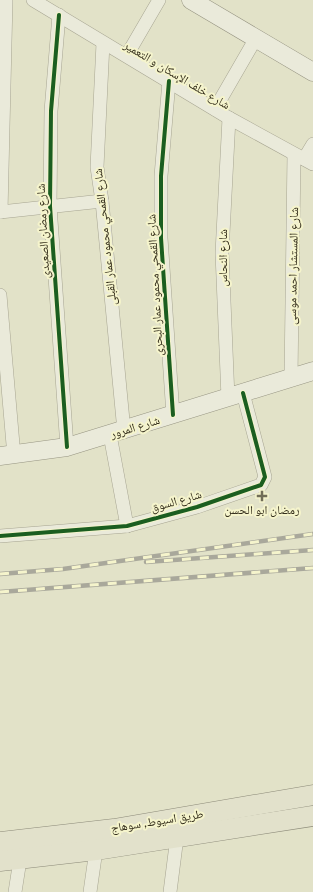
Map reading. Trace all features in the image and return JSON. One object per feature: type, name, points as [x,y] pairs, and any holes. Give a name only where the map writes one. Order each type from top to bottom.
[{"type":"main road","name":"طريق اسيوط, سوهاج","points":[[0,842],[100,830],[313,795]]},
{"type":"main road","points":[[256,805],[259,825]]},
{"type":"main road","name":"طريق اسيوط, سوهاج","points":[[0,862],[96,850],[313,816]]},
{"type":"street","points":[[6,0],[1,212],[102,201]]},
{"type":"street","points":[[127,55],[159,0]]},
{"type":"street","points":[[192,0],[313,72]]},
{"type":"street","name":"شارع خلف الإسكان و التعمير","points":[[38,1],[103,43],[127,55],[229,118],[304,159]]},
{"type":"street","name":"شارع رمضان الصعيدى","points":[[59,15],[51,111],[50,206],[67,447]]},
{"type":"street","points":[[215,109],[256,38]]},
{"type":"street","name":"شارع القمحي محمود عمار القبلى","points":[[103,43],[97,167],[102,201],[117,433],[127,526]]},
{"type":"street","name":"شارع القمحي محمود عمار البحرى","points":[[169,81],[162,176],[161,238],[174,415]]},
{"type":"street","name":"شارع النحاس","points":[[229,118],[222,246],[236,396]]},
{"type":"street","points":[[304,159],[313,144]]},
{"type":"street","name":"شارع المستشار احمد موسى","points":[[291,378],[304,159]]},
{"type":"street","points":[[0,295],[7,456]]},
{"type":"street","name":"شارع المرور","points":[[7,456],[67,447],[117,433],[313,371]]},
{"type":"street","name":"شارع السوق","points":[[0,536],[127,526],[196,507],[261,485],[265,477],[264,473],[236,396]]},
{"type":"street","points":[[170,892],[177,837]]},
{"type":"street","points":[[90,892],[96,850]]},
{"type":"street","points":[[15,892],[20,860]]},
{"type":"railway","points":[[0,574],[63,569],[313,534]]},
{"type":"railway","points":[[146,562],[313,550]]},
{"type":"railway","points":[[0,592],[313,568]]},
{"type":"cycle path","points":[[59,15],[51,111],[50,206],[67,447]]},
{"type":"cycle path","points":[[169,81],[161,176],[161,238],[173,415]]},
{"type":"cycle path","points":[[0,536],[127,526],[197,507],[261,485],[265,477],[243,393]]},
{"type":"place","name":"رمضان ابو الحسن","points":[[262,496]]}]
